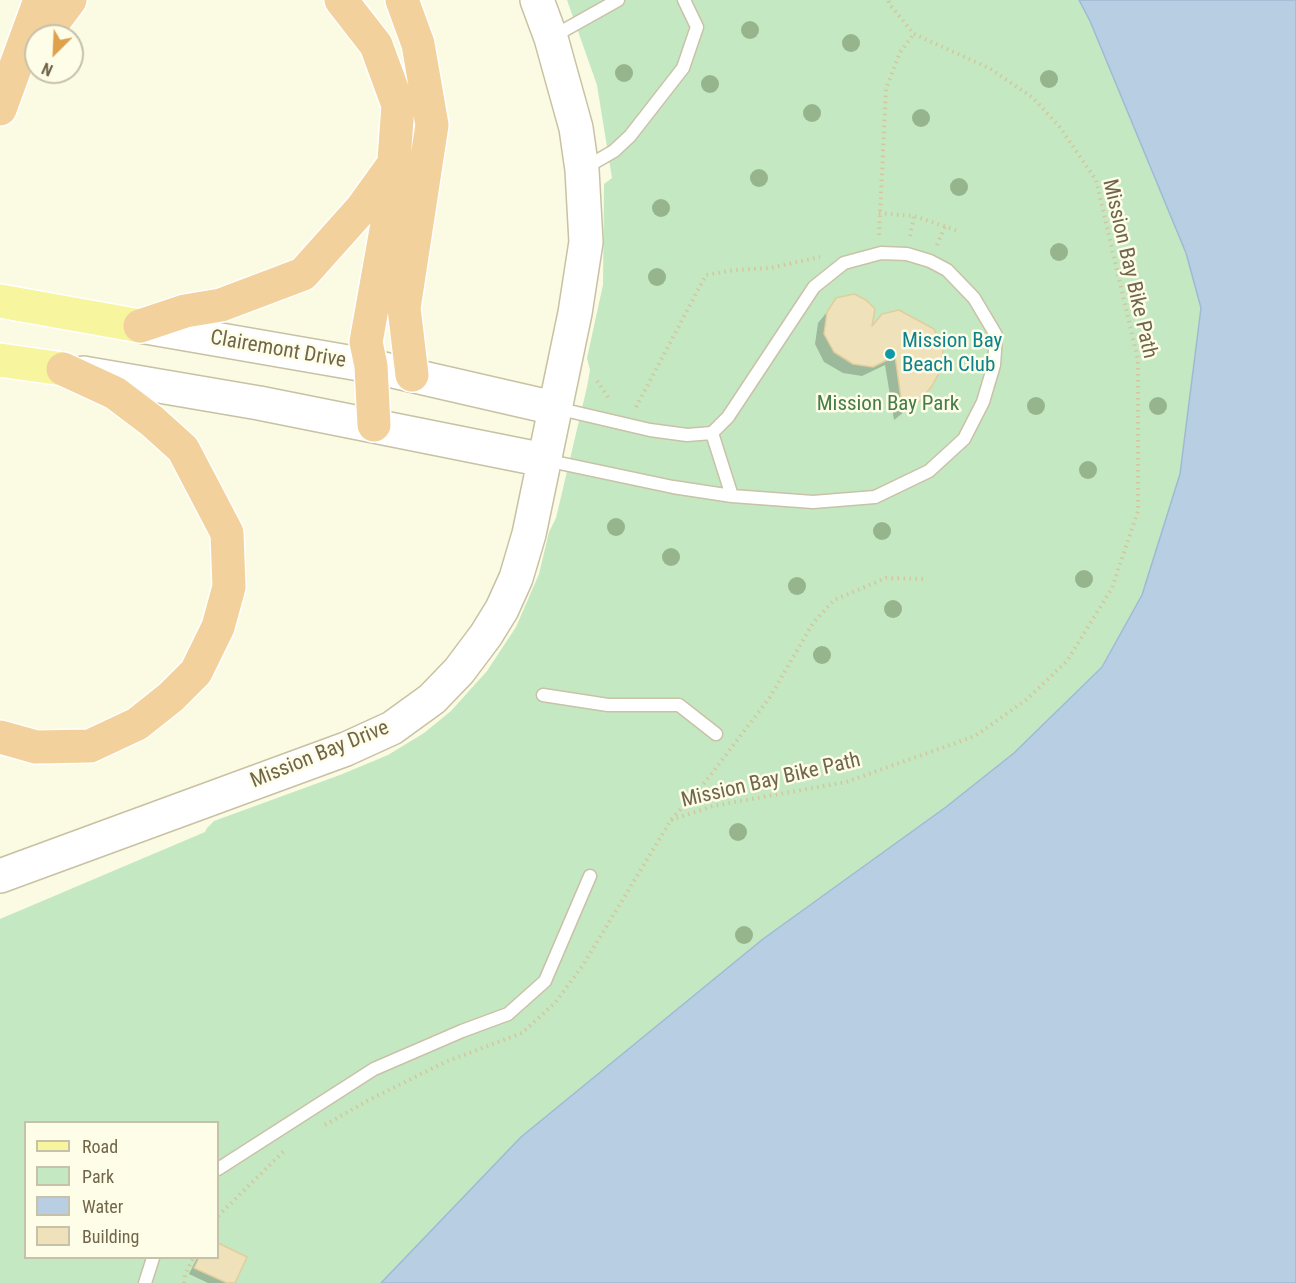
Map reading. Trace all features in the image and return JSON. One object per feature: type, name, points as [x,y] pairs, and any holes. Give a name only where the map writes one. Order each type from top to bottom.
[{"type":"highway","points":[[0,109],[40,0]]},
{"type":"highway","points":[[52,24],[70,0]]},
{"type":"highway","points":[[341,0],[376,45],[398,105],[391,202],[366,342],[371,366],[374,425]]},
{"type":"highway","points":[[402,0],[418,44],[432,125],[404,308],[412,375]]},
{"type":"highway","points":[[0,120],[24,73]]},
{"type":"highway","points":[[140,326],[185,311],[221,305],[303,274],[362,208],[393,165]]},
{"type":"highway","points":[[0,737],[36,747],[90,746],[137,724],[171,697],[196,672],[218,627],[229,587],[227,533],[183,449],[152,421],[115,393],[63,369]]},
{"type":"main road","name":"Mission Bay Drive","points":[[0,876],[346,749],[392,728],[432,699],[459,671],[502,609],[516,578],[529,534],[575,313],[586,242],[582,170],[576,128],[551,38],[537,0]]},
{"type":"main road","name":"Clairemont Drive","points":[[5,302],[371,366],[554,408]]},
{"type":"main road","points":[[0,360],[63,369],[374,425],[544,460]]},
{"type":"lane","points":[[551,38],[618,0]]},
{"type":"lane","points":[[582,170],[614,151],[630,136],[683,68],[697,27],[684,0]]},
{"type":"lane","points":[[544,460],[672,487],[732,496],[813,502],[875,497],[929,471],[964,439],[983,402],[994,364],[996,335],[974,298],[947,270],[930,261],[907,254],[881,253],[844,263],[814,287],[729,417],[712,433],[687,435],[650,430],[554,408]]},
{"type":"lane","points":[[712,433],[732,496]]},
{"type":"lane","points":[[543,695],[608,705],[679,705],[716,734]]},
{"type":"lane","points":[[219,1168],[374,1069],[462,1030],[508,1014],[545,981],[590,876]]},
{"type":"lane","points":[[145,1283],[152,1259]]},
{"type":"path","name":"Mission Bay Bike Path","points":[[888,0],[914,34],[989,68],[1032,97],[1059,126],[1096,180],[1137,360],[1138,511],[1112,588],[1068,661],[1026,700],[975,736],[846,782],[713,806],[671,820],[706,781],[770,697],[813,623],[834,600],[886,578],[927,579]]},
{"type":"path","points":[[879,239],[886,89],[900,52],[914,34]]},
{"type":"path","points":[[879,213],[914,216],[958,231]]},
{"type":"path","points":[[871,240],[886,238]]},
{"type":"path","points":[[628,408],[634,409],[706,275],[735,270],[770,268],[829,253]]},
{"type":"path","points":[[597,381],[608,399],[614,402]]},
{"type":"path","points":[[184,1283],[192,1259]]},
{"type":"green space","name":"Mission Bay Park","points":[[567,0],[1079,0],[1090,21],[1186,253],[1201,308],[1180,474],[1142,595],[1102,666],[1014,753],[946,807],[763,939],[521,1137],[381,1283],[0,1283],[0,919],[205,832],[214,821],[388,755],[424,733],[451,711],[487,671],[516,627],[539,574],[549,532],[556,518],[590,370],[587,358],[603,285],[604,184],[612,178],[597,85]]},
{"type":"water","points":[[1079,0],[1296,0],[1296,1283],[381,1283],[521,1137],[763,939],[946,807],[1014,753],[1102,667],[1142,595],[1180,474],[1201,308],[1186,253],[1090,21]]},
{"type":"building","name":"Mission Bay Beach Club","points":[[854,294],[866,300],[875,309],[872,326],[882,314],[899,310],[934,329],[943,350],[941,369],[932,386],[920,401],[903,412],[895,356],[873,367],[853,364],[834,352],[824,334],[827,312],[836,298]]},
{"type":"building","points":[[219,1243],[247,1257],[235,1283],[227,1283],[194,1268],[198,1259],[219,1259]]},
{"type":"place","name":"Mission Bay Beach Club","points":[[890,354]]}]
